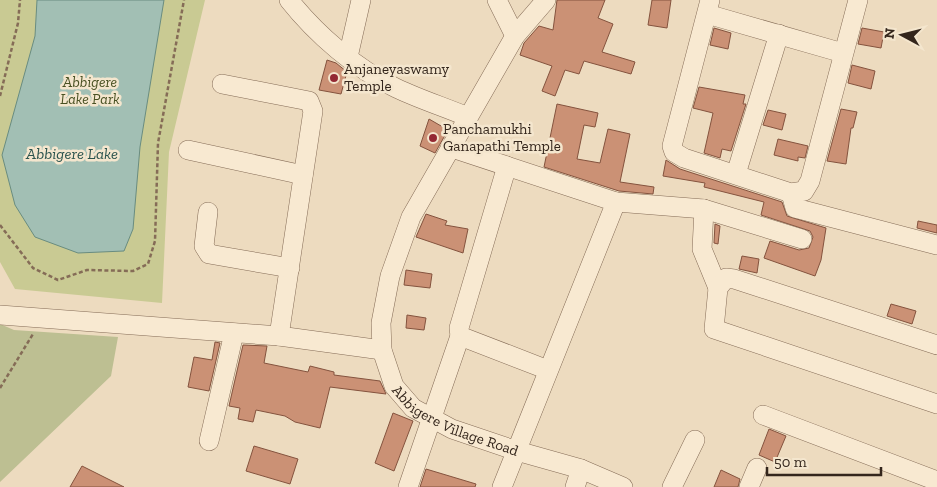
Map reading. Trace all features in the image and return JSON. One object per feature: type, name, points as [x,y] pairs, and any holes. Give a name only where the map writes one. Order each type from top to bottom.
[{"type":"street","points":[[289,0],[309,25],[348,57],[395,88],[468,117]]},
{"type":"street","points":[[348,57],[361,0]]},
{"type":"street","points":[[497,0],[515,36]]},
{"type":"street","name":"Abbigere Village Road","points":[[546,0],[515,36],[452,148],[410,217],[390,276],[381,323],[382,350],[394,386],[413,408],[452,429],[516,451],[581,469],[623,487]]},
{"type":"street","points":[[843,53],[779,34],[709,7],[672,146],[674,152],[684,158],[791,193],[804,191],[810,182],[858,0]]},
{"type":"street","points":[[736,174],[779,34]]},
{"type":"street","points":[[222,84],[309,101],[312,105],[304,175],[279,336]]},
{"type":"street","points":[[452,148],[616,202],[704,209],[802,239]]},
{"type":"street","points":[[188,150],[304,175]]},
{"type":"street","points":[[408,487],[430,417],[460,336],[459,328],[507,166]]},
{"type":"street","points":[[791,193],[795,208],[937,245]]},
{"type":"street","points":[[502,487],[616,202]]},
{"type":"street","points":[[704,209],[702,249],[718,288],[714,329],[937,404]]},
{"type":"street","points":[[208,212],[204,246],[209,254],[290,268]]},
{"type":"street","points":[[718,288],[726,278],[734,279],[937,345]]},
{"type":"street","points":[[0,314],[42,319],[279,336],[382,350]]},
{"type":"street","points":[[209,441],[234,333]]},
{"type":"street","points":[[460,336],[548,370]]},
{"type":"street","points":[[763,415],[937,481]]},
{"type":"street","points":[[672,487],[695,440]]},
{"type":"street","points":[[749,487],[757,468]]},
{"type":"street","points":[[575,487],[581,469]]},
{"type":"path","points":[[0,96],[18,23],[20,0]]},
{"type":"path","points":[[0,225],[33,268],[58,280],[87,270],[133,271],[148,264],[156,241],[158,143],[184,0]]},
{"type":"path","points":[[0,388],[42,319]]},
{"type":"green space","name":"Abbigere Lake Park","points":[[0,0],[205,0],[169,152],[162,303],[15,289],[0,262]]},
{"type":"green space","points":[[0,324],[14,330],[118,337],[111,376],[0,482]]},
{"type":"water","name":"Abbigere Lake","points":[[37,0],[164,0],[140,147],[133,229],[124,251],[78,253],[35,237],[15,205],[2,155],[35,36]]},
{"type":"building","points":[[557,0],[605,0],[598,18],[613,24],[602,52],[635,62],[631,74],[584,61],[579,74],[565,70],[555,96],[542,91],[552,66],[520,55],[524,43],[539,26],[553,30]]},
{"type":"building","points":[[652,0],[671,0],[667,28],[648,25]]},
{"type":"building","points":[[714,28],[731,33],[728,49],[710,45]]},
{"type":"building","points":[[862,28],[884,32],[881,48],[858,44]]},
{"type":"building","name":"Anjaneyaswamy Temple","points":[[327,60],[336,63],[347,72],[341,94],[319,90]]},
{"type":"building","points":[[852,65],[875,71],[871,89],[848,83]]},
{"type":"building","points":[[699,87],[745,95],[743,104],[746,104],[731,151],[722,149],[720,158],[704,153],[713,113],[693,108]]},
{"type":"building","points":[[557,104],[598,113],[595,127],[584,125],[577,159],[600,163],[608,129],[630,134],[620,182],[654,187],[653,194],[619,191],[544,167]]},
{"type":"building","points":[[841,109],[857,112],[853,128],[851,128],[846,164],[827,161]]},
{"type":"building","points":[[768,110],[786,114],[782,130],[763,125]]},
{"type":"building","name":"Panchamukhi Ganapathi Temple","points":[[429,119],[448,130],[435,153],[420,146]]},
{"type":"building","points":[[778,139],[808,146],[805,158],[798,157],[798,161],[774,155]]},
{"type":"building","points":[[666,160],[680,169],[782,202],[787,216],[826,228],[821,260],[815,276],[764,258],[770,241],[799,250],[809,248],[813,237],[810,231],[761,215],[764,202],[704,187],[705,183],[663,176]]},
{"type":"building","points":[[426,214],[447,221],[445,225],[468,229],[463,253],[416,237]]},
{"type":"building","points":[[918,221],[937,225],[937,233],[917,228]]},
{"type":"building","points":[[715,224],[720,226],[718,244],[714,243]]},
{"type":"building","points":[[742,256],[759,259],[757,273],[739,269]]},
{"type":"building","points":[[406,270],[432,274],[430,288],[404,285]]},
{"type":"building","points":[[891,304],[916,311],[912,324],[887,316]]},
{"type":"building","points":[[407,315],[426,318],[424,330],[406,328]]},
{"type":"building","points":[[215,342],[220,343],[209,391],[188,387],[194,357],[212,360]]},
{"type":"building","points":[[243,345],[267,346],[264,363],[308,372],[310,366],[334,372],[334,375],[380,381],[386,394],[330,387],[320,428],[295,422],[285,416],[256,410],[253,422],[238,419],[240,408],[229,406]]},
{"type":"building","points":[[393,413],[413,421],[394,471],[375,463]]},
{"type":"building","points":[[769,429],[786,436],[775,462],[759,455]]},
{"type":"building","points":[[254,446],[298,459],[290,484],[246,471]]},
{"type":"building","points":[[82,466],[124,487],[70,487]]},
{"type":"building","points":[[426,469],[476,484],[475,487],[420,487]]},
{"type":"building","points":[[721,470],[740,479],[738,487],[714,487]]},
{"type":"place","name":"Anjaneyaswamy Temple","points":[[334,78]]},
{"type":"place","name":"Panchamukhi Ganapathi Temple","points":[[433,138]]}]
